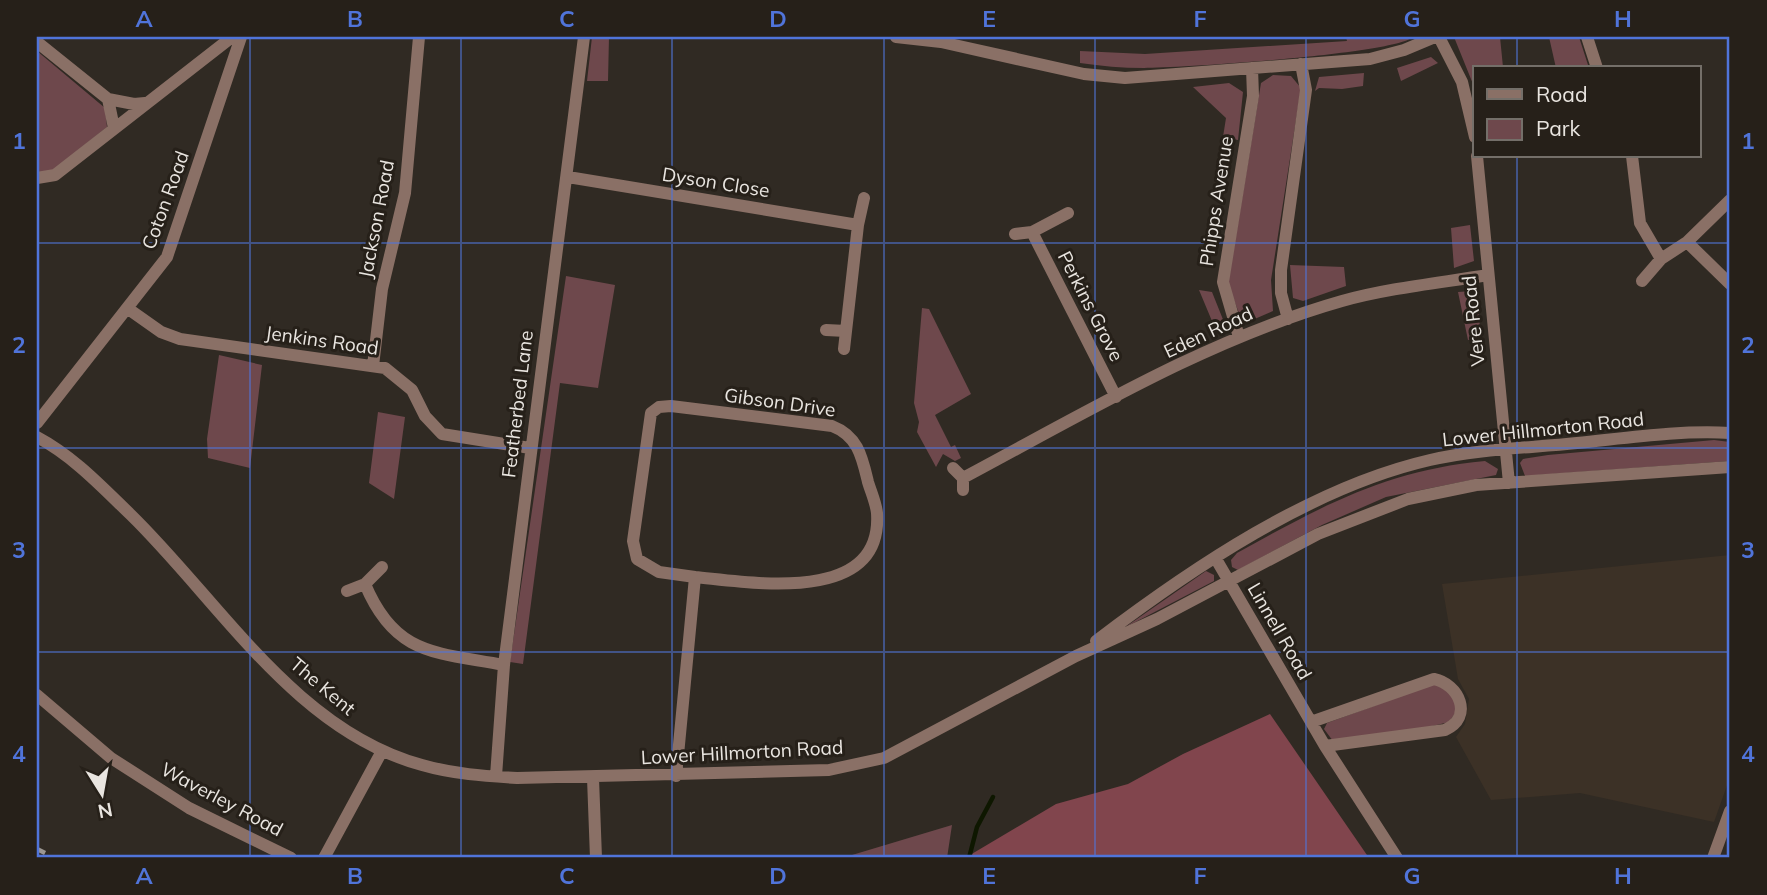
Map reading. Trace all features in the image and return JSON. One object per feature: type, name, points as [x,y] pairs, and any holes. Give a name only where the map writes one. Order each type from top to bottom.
[{"type":"street","points":[[37,178],[55,175],[232,37]]},
{"type":"street","name":"Coton Road","points":[[37,423],[167,257],[242,37]]},
{"type":"street","name":"Jackson Road","points":[[373,366],[382,289],[405,194],[419,37]]},
{"type":"street","name":"Featherbed Lane","points":[[496,776],[504,665],[584,37]]},
{"type":"street","points":[[896,37],[942,39],[1084,74],[1125,78],[1370,59],[1437,37],[1462,82],[1473,129]]},
{"type":"street","points":[[1587,37],[1597,66]]},
{"type":"street","points":[[37,42],[108,99],[134,104],[147,103]]},
{"type":"street","points":[[1287,318],[1281,293],[1281,270],[1306,90],[1301,64]]},
{"type":"street","name":"Phipps Avenue","points":[[1239,337],[1223,282],[1253,96],[1252,68]]},
{"type":"street","points":[[108,99],[114,128]]},
{"type":"street","name":"Vere Road","points":[[1477,158],[1509,483]]},
{"type":"street","points":[[1632,158],[1640,223],[1661,259]]},
{"type":"street","name":"Dyson Close","points":[[568,177],[859,225]]},
{"type":"street","points":[[844,349],[864,198]]},
{"type":"street","points":[[1642,281],[1661,259],[1687,242],[1730,200]]},
{"type":"street","points":[[1015,234],[1032,232],[1068,213]]},
{"type":"street","name":"Perkins Grove","points":[[1032,232],[1116,397]]},
{"type":"street","points":[[1687,242],[1730,284]]},
{"type":"street","name":"Eden Road","points":[[953,468],[963,484],[1116,397],[1239,337],[1287,318],[1388,291],[1488,275]]},
{"type":"street","name":"Jenkins Road","points":[[127,307],[161,332],[180,339],[385,368],[412,390],[425,416],[442,435],[530,448]]},
{"type":"street","points":[[826,330],[846,331]]},
{"type":"street","name":"Gibson Drive","points":[[671,406],[819,425],[844,431],[852,439],[860,451],[877,512],[871,544],[862,558],[834,577],[811,583],[787,585],[695,578],[659,572],[638,559],[633,541],[651,413],[659,407],[671,406]]},
{"type":"street","name":"Lower Hillmorton Road","points":[[1076,656],[1139,608],[1216,559],[1289,514],[1350,486],[1432,460],[1505,449],[1730,433]]},
{"type":"street","name":"The Kent","points":[[37,437],[57,447],[121,505],[309,704],[336,726],[382,751],[433,768],[467,775],[593,778]]},
{"type":"street","name":"Lower Hillmorton Road","points":[[593,778],[829,770],[884,758],[1076,656],[1318,534],[1408,499],[1476,485],[1730,467]]},
{"type":"street","name":"Linnell Road","points":[[1216,559],[1325,746],[1397,858]]},
{"type":"street","points":[[347,591],[365,584],[382,567]]},
{"type":"street","points":[[676,776],[695,578]]},
{"type":"street","points":[[365,584],[377,614],[400,637],[429,651],[504,665]]},
{"type":"street","points":[[1311,722],[1434,678],[1446,681],[1459,697],[1462,711],[1458,721],[1446,730],[1325,746]]},
{"type":"street","name":"Waverley Road","points":[[37,695],[111,758],[189,808],[291,858]]},
{"type":"street","points":[[324,858],[382,751]]},
{"type":"street","points":[[593,778],[596,858]]},
{"type":"street","points":[[1713,858],[1730,810]]},
{"type":"shaded area","points":[[1730,555],[1730,777],[1714,822],[1580,793],[1491,800],[1456,737],[1465,724],[1469,699],[1458,679],[1442,584]]},
{"type":"shaded area","points":[[1270,714],[1369,858],[969,858],[1056,804],[1128,784],[1183,754]]},
{"type":"green space","points":[[592,37],[609,37],[608,81],[587,81]]},
{"type":"green space","points":[[1346,37],[1413,37],[1368,49],[1241,63],[1144,68],[1080,63],[1080,51],[1145,54],[1347,41]]},
{"type":"green space","points":[[1454,37],[1500,37],[1503,66],[1473,66],[1473,84]]},
{"type":"green space","points":[[1549,37],[1579,37],[1588,66],[1556,66]]},
{"type":"green space","points":[[37,51],[105,108],[107,127],[51,172],[37,175]]},
{"type":"green space","points":[[1431,57],[1438,63],[1401,81],[1397,68]]},
{"type":"green space","points":[[1364,73],[1363,86],[1319,88],[1315,91],[1319,77]]},
{"type":"green space","points":[[1273,75],[1291,76],[1301,88],[1271,280],[1273,311],[1243,324],[1228,284],[1261,83]]},
{"type":"green space","points":[[1229,83],[1243,92],[1238,140],[1223,137],[1226,118],[1193,87]]},
{"type":"green space","points":[[1470,225],[1474,261],[1454,268],[1451,228]]},
{"type":"green space","points":[[1290,265],[1344,267],[1346,286],[1303,301],[1293,298]]},
{"type":"green space","points":[[566,276],[615,285],[598,388],[560,383],[523,664],[510,662]]},
{"type":"green space","points":[[1199,290],[1212,292],[1224,322],[1217,333]]},
{"type":"green space","points":[[1472,291],[1477,296],[1481,338],[1468,340],[1458,292]]},
{"type":"green space","points":[[922,308],[929,309],[971,394],[935,415],[951,447],[955,445],[961,458],[955,461],[943,454],[936,467],[917,432],[919,422],[914,403]]},
{"type":"green space","points":[[219,355],[262,365],[250,468],[208,458],[207,439]]},
{"type":"green space","points":[[378,412],[405,417],[394,499],[369,483]]},
{"type":"green space","points":[[1714,440],[1730,442],[1730,461],[1525,476],[1520,463],[1523,459],[1548,455]]},
{"type":"green space","points":[[1485,461],[1498,469],[1496,475],[1386,497],[1322,525],[1238,570],[1232,567],[1231,560],[1237,553],[1356,493],[1417,473]]},
{"type":"green space","points":[[1206,571],[1214,575],[1214,581],[1124,628]]},
{"type":"green space","points":[[1434,684],[1448,689],[1458,709],[1449,722],[1404,733],[1333,741],[1324,729],[1327,723]]},
{"type":"green space","points":[[952,825],[947,858],[842,858]]},
{"type":"waterway","points":[[969,858],[977,827],[993,797]]},
{"type":"railway","points":[[37,849],[55,858]]}]
